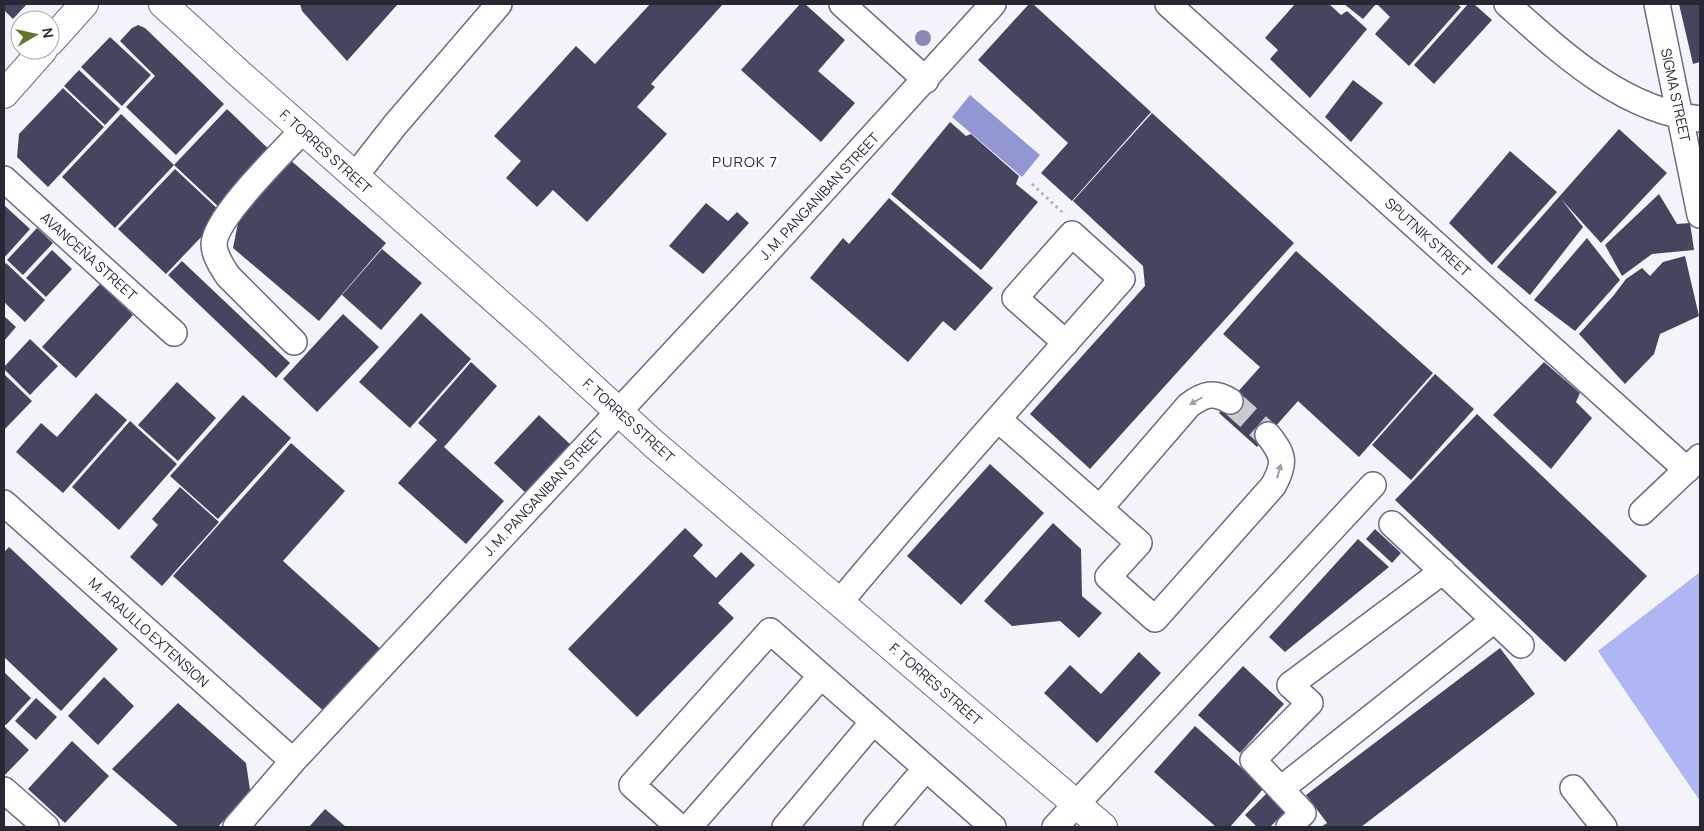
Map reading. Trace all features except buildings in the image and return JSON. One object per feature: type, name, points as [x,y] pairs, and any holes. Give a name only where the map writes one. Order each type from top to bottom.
[{"type":"main road","points":[[60,31],[84,4]]},
{"type":"main road","name":"F. TORRES STREET","points":[[163,4],[354,176],[535,335],[655,445],[1103,827]]},
{"type":"main road","points":[[4,94],[34,60]]},
{"type":"street","points":[[354,176],[395,125],[499,4]]},
{"type":"street","points":[[842,4],[926,80]]},
{"type":"street","name":"J. M. PANGANIBAN STREET","points":[[236,827],[293,761],[706,318],[926,80],[993,4]]},
{"type":"street","name":"SPUTNIK STREET","points":[[1168,4],[1694,463]]},
{"type":"street","points":[[1507,4],[1574,61],[1609,86],[1635,101],[1690,118]]},
{"type":"street","name":"SIGMA STREET","points":[[1657,4],[1690,118],[1700,215]]},
{"type":"street","points":[[294,342],[228,276],[220,263],[214,245],[217,232],[232,210],[303,130]]},
{"type":"street","name":"AVANCEÑA STREET","points":[[4,178],[174,333]]},
{"type":"street","points":[[840,602],[1122,279],[1072,234],[1016,298],[1066,343]]},
{"type":"street","points":[[1100,508],[1189,405],[1198,399],[1210,395],[1221,395],[1230,401]]},
{"type":"street","points":[[999,420],[1139,543],[1108,577],[1155,619],[1274,486],[1281,472],[1282,457],[1268,435]]},
{"type":"street","points":[[1642,512],[1694,463]]},
{"type":"street","points":[[1055,827],[1373,485]]},
{"type":"street","name":"M. ARAULLO EXTENSION","points":[[4,503],[293,761]]},
{"type":"street","points":[[1392,524],[1521,645]]},
{"type":"street","points":[[1289,827],[1303,813],[1253,760],[1310,703],[1290,685],[1443,572]]},
{"type":"street","points":[[1281,789],[1494,620]]},
{"type":"street","points":[[679,827],[632,785],[770,631],[926,768],[977,822]]},
{"type":"street","points":[[689,827],[822,676]]},
{"type":"street","points":[[785,827],[873,722]]},
{"type":"street","points":[[876,827],[926,768]]},
{"type":"street","points":[[1573,788],[1604,827]]},
{"type":"street","points":[[4,790],[46,827]]},
{"type":"path","points":[[1032,184],[1062,211],[1072,234]]},
{"type":"shaded area","points":[[970,95],[1040,155],[1022,177],[952,117]]},
{"type":"shaded area","points":[[1700,572],[1700,801],[1598,651]]},
{"type":"tunnel","points":[[1230,401],[1268,435]]},
{"type":"district","name":"PUROK 7","points":[[745,161]]}]
